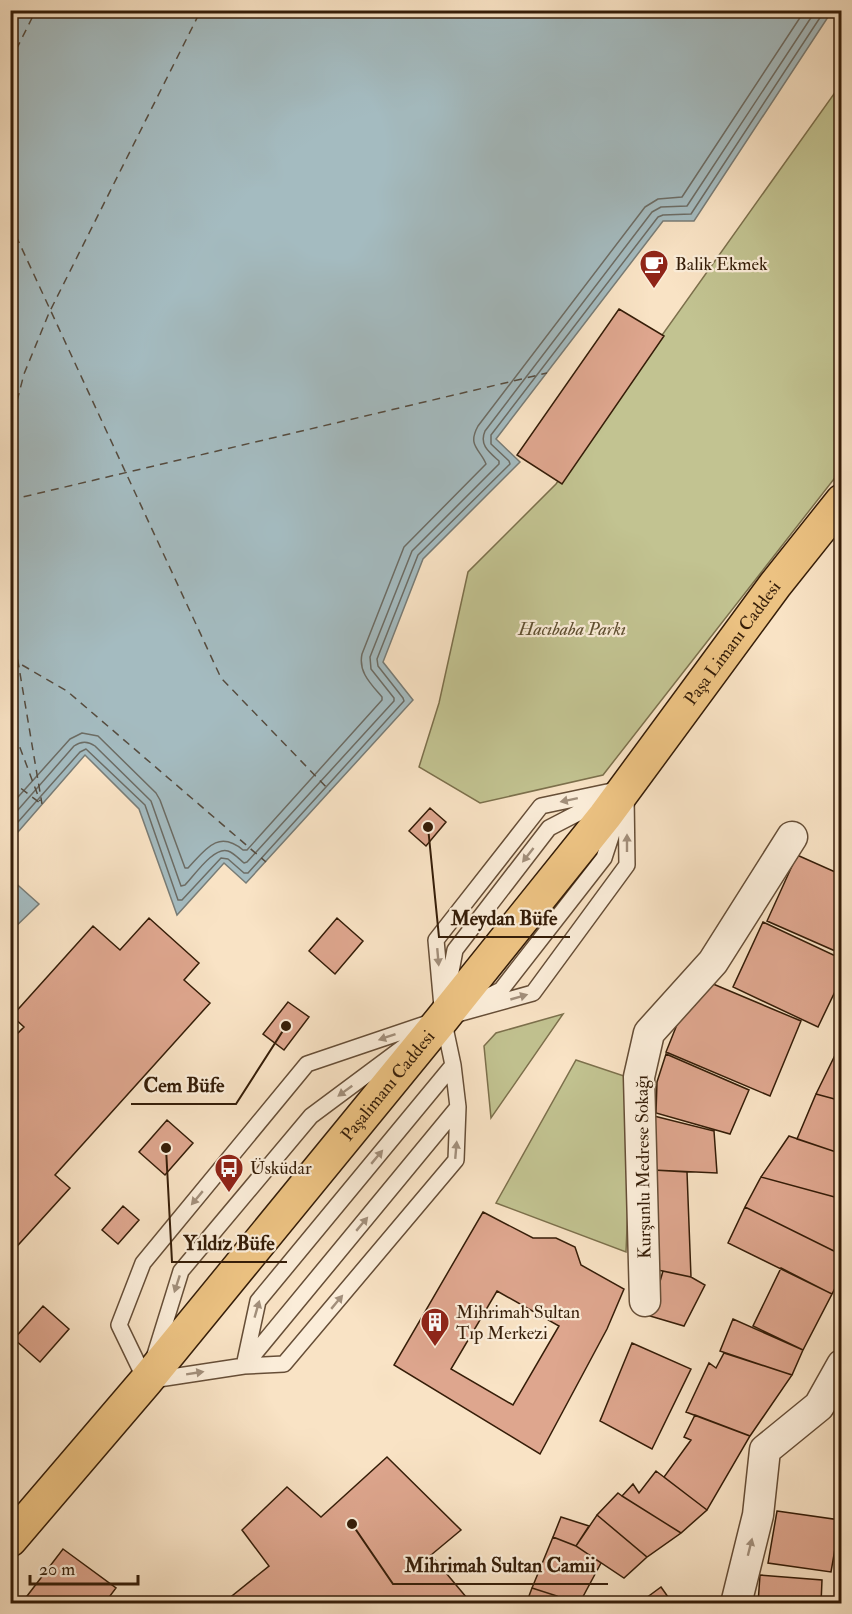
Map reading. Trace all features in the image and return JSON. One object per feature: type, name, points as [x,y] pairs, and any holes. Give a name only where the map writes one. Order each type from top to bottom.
[{"type":"main road","name":"Paşa Limanı Caddesi","points":[[626,788],[775,585],[842,501]]},
{"type":"main road","name":"Paşalimanı Caddesi","points":[[10,1540],[146,1381],[443,1018],[626,788]]},
{"type":"street","name":"Kurşunlu Medrese Sokağı","points":[[645,1301],[639,1077],[649,1033],[713,962],[792,837]]},
{"type":"street","points":[[736,1604],[758,1515],[765,1450],[819,1406],[842,1365]]},
{"type":"lane","points":[[626,788],[541,806],[436,940],[443,1018],[453,1065],[458,1107],[456,1160],[284,1364],[244,1366],[146,1381],[119,1325],[143,1263],[307,1064],[443,1018],[533,993],[627,865],[626,788]]},
{"type":"lane","points":[[244,1366],[258,1301],[453,1065]]},
{"type":"lane","points":[[244,1366],[458,1107]]},
{"type":"green space","name":"Hacıbaba Parkı","points":[[841,84],[841,470],[603,775],[480,803],[419,767],[439,703],[468,572],[556,484]]},
{"type":"green space","points":[[563,1014],[491,1118],[484,1046],[496,1033]]},
{"type":"green space","points":[[576,1060],[633,1079],[626,1252],[496,1203]]},
{"type":"water","points":[[11,10],[832,11],[694,221],[663,221],[496,439],[520,462],[423,559],[383,662],[413,700],[246,883],[224,863],[177,915],[139,809],[85,755],[11,840]]},
{"type":"water","points":[[11,879],[39,904],[11,931]]},
{"type":"building","points":[[619,309],[664,336],[562,484],[517,455]]},
{"type":"building","points":[[430,808],[446,822],[426,846],[409,831]]},
{"type":"building","points":[[797,855],[842,875],[842,954],[767,921]]},
{"type":"building","points":[[149,918],[199,963],[184,980],[210,1003],[55,1175],[70,1188],[10,1254],[10,1033],[14,1037],[24,1027],[12,1016],[93,926],[120,950]]},
{"type":"building","points":[[337,918],[363,941],[335,974],[309,951]]},
{"type":"building","points":[[763,922],[842,959],[842,977],[818,1027],[733,987]]},
{"type":"building","points":[[706,981],[801,1021],[770,1096],[666,1052],[686,1002],[695,1005]]},
{"type":"building","points":[[288,1002],[309,1017],[284,1050],[263,1034]]},
{"type":"building","points":[[842,1043],[842,1101],[816,1094]]},
{"type":"building","points":[[666,1054],[749,1090],[730,1134],[656,1113],[657,1082]]},
{"type":"building","points":[[816,1094],[842,1101],[842,1154],[797,1139]]},
{"type":"building","points":[[654,1116],[714,1131],[717,1173],[653,1170]]},
{"type":"building","points":[[167,1120],[193,1143],[165,1175],[139,1152]]},
{"type":"building","points":[[789,1136],[842,1154],[842,1199],[761,1177]]},
{"type":"building","points":[[653,1170],[687,1172],[691,1277],[653,1269]]},
{"type":"building","points":[[761,1177],[842,1199],[842,1255],[745,1207]]},
{"type":"building","points":[[123,1206],[139,1220],[118,1244],[102,1230]]},
{"type":"building","points":[[745,1207],[842,1255],[842,1274],[832,1294],[728,1243]]},
{"type":"building","name":"Mihrimah Sultan Tıp Merkezi","points":[[483,1212],[533,1238],[556,1238],[575,1247],[581,1265],[624,1289],[607,1329],[540,1454],[394,1365]],"holes":[[[497,1291],[559,1326],[513,1405],[451,1369]]]},
{"type":"building","points":[[781,1268],[832,1294],[803,1350],[753,1326]]},
{"type":"building","points":[[663,1271],[691,1277],[705,1285],[684,1326],[650,1316]]},
{"type":"building","points":[[43,1306],[69,1329],[40,1362],[14,1339]]},
{"type":"building","points":[[733,1319],[803,1350],[792,1375],[720,1351]]},
{"type":"building","points":[[632,1343],[691,1369],[652,1449],[600,1421]]},
{"type":"building","points":[[724,1353],[792,1375],[750,1436],[686,1412],[709,1363],[716,1368]]},
{"type":"building","points":[[695,1415],[750,1436],[707,1510],[664,1477],[691,1440],[684,1437]]},
{"type":"building","points":[[387,1457],[461,1530],[431,1555],[472,1604],[222,1604],[269,1566],[242,1530],[287,1487],[321,1517]]},
{"type":"building","points":[[656,1471],[707,1510],[681,1533],[622,1496],[633,1484],[639,1493]]},
{"type":"building","points":[[618,1493],[681,1533],[647,1557],[597,1515]]},
{"type":"building","points":[[777,1511],[840,1520],[831,1572],[768,1563]]},
{"type":"building","points":[[597,1515],[647,1557],[624,1578],[576,1546]]},
{"type":"building","points":[[561,1517],[589,1526],[576,1546],[553,1537]]},
{"type":"building","points":[[553,1537],[576,1546],[601,1563],[579,1604],[556,1604],[557,1596],[532,1588]]},
{"type":"building","points":[[63,1549],[116,1588],[104,1604],[28,1604],[24,1600]]},
{"type":"building","points":[[760,1575],[822,1580],[821,1604],[758,1604]]},
{"type":"building","points":[[661,1587],[673,1604],[638,1604]]},
{"type":"building","points":[[532,1588],[557,1596],[556,1604],[526,1604]]},
{"type":"ferry route","points":[[10,62],[36,10]]},
{"type":"ferry route","points":[[10,428],[24,374],[49,313],[201,10]]},
{"type":"ferry route","points":[[10,223],[221,678],[330,791]]},
{"type":"ferry route","points":[[10,500],[547,373]]},
{"type":"ferry route","points":[[10,604],[42,804]]},
{"type":"ferry route","points":[[10,658],[67,691],[266,862]]},
{"type":"ferry route","points":[[10,721],[40,801]]},
{"type":"ferry route","points":[[10,780],[40,803]]},
{"type":"place","name":"Balik Ekmek","points":[[654,290]]},
{"type":"place","name":"Meydan Büfe","points":[[428,827]]},
{"type":"place","name":"Cem Büfe","points":[[286,1026]]},
{"type":"place","name":"Yıldız Büfe","points":[[166,1148]]},
{"type":"place","name":"Üsküdar","points":[[229,1194]]},
{"type":"place","name":"Mihrimah Sultan Tıp Merkezi","points":[[435,1348]]},
{"type":"place","name":"Mihrimah Sultan Camii","points":[[352,1524]]}]
